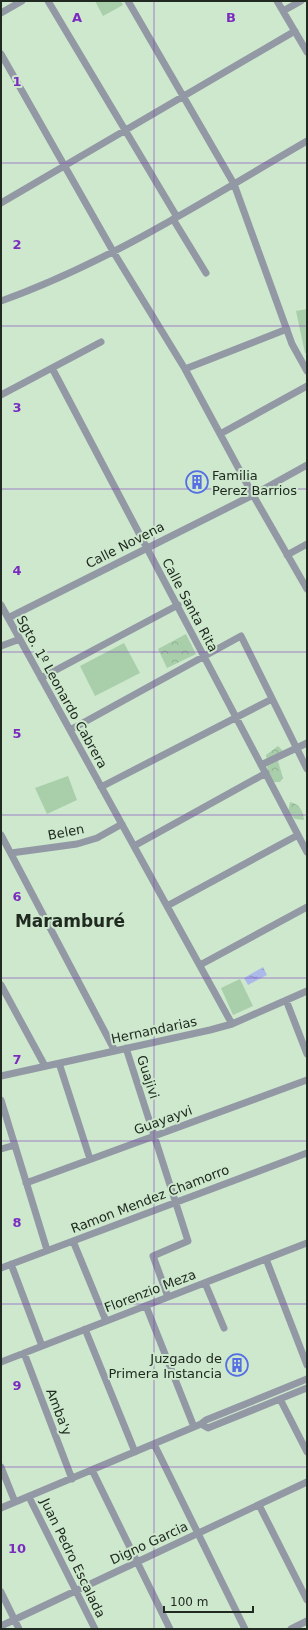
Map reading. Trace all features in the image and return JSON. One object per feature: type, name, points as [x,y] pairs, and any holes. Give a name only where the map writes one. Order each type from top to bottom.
[{"type":"street","points":[[1,13],[22,1]]},
{"type":"street","points":[[48,1],[126,130],[206,274]]},
{"type":"street","points":[[128,1],[234,184],[292,344],[307,371]]},
{"type":"street","points":[[277,1],[307,52]]},
{"type":"street","points":[[283,11],[300,1]]},
{"type":"street","points":[[1,203],[295,31]]},
{"type":"street","points":[[1,54],[114,253],[185,369],[253,495],[307,589]]},
{"type":"street","points":[[1,301],[69,274],[114,253],[307,141]]},
{"type":"street","points":[[185,369],[287,329]]},
{"type":"street","points":[[1,395],[101,342]]},
{"type":"street","name":"Calle Santa Rita","points":[[52,368],[307,852]]},
{"type":"street","points":[[220,434],[307,386]]},
{"type":"street","name":"Calle Novena","points":[[8,618],[146,547],[253,495],[307,465]]},
{"type":"street","points":[[287,555],[307,544]]},
{"type":"street","name":"Sgto. 1º Leonardo Cabrera","points":[[1,606],[232,1024]]},
{"type":"street","points":[[41,678],[178,606]]},
{"type":"street","points":[[70,730],[242,636],[307,769]]},
{"type":"street","points":[[1,646],[20,639]]},
{"type":"street","points":[[102,788],[272,699]]},
{"type":"street","points":[[261,765],[307,743]]},
{"type":"street","points":[[134,846],[266,773]]},
{"type":"street","name":"Belen","points":[[10,851],[77,844],[97,838],[122,824]]},
{"type":"street","points":[[1,836],[116,1051]]},
{"type":"street","points":[[167,906],[298,836]]},
{"type":"street","points":[[1,853],[10,851]]},
{"type":"street","points":[[200,966],[307,907]]},
{"type":"street","points":[[1,984],[45,1066]]},
{"type":"street","name":"Hernandarias","points":[[2,1074],[116,1051],[232,1024],[307,991]]},
{"type":"street","points":[[286,1000],[307,1054]]},
{"type":"street","name":"Guajivi","points":[[126,1048],[188,1241],[153,1256],[168,1297]]},
{"type":"street","points":[[59,1063],[90,1159]]},
{"type":"street","name":"Guayayvi","points":[[26,1183],[307,1080]]},
{"type":"street","points":[[1,1100],[47,1250]]},
{"type":"street","points":[[1,1149],[15,1145]]},
{"type":"street","name":"Ramon Mendez Chamorro","points":[[1,1268],[307,1153]]},
{"type":"street","points":[[73,1241],[106,1321]]},
{"type":"street","name":"Florenzio Meza","points":[[1,1362],[307,1243]]},
{"type":"street","points":[[266,1259],[307,1365]]},
{"type":"street","points":[[11,1264],[42,1346]]},
{"type":"street","points":[[205,1283],[224,1328]]},
{"type":"street","points":[[146,1306],[194,1428]]},
{"type":"street","points":[[85,1330],[135,1452]]},
{"type":"street","name":"Amba'y","points":[[24,1353],[72,1478]]},
{"type":"street","points":[[1,1508],[194,1428],[206,1420],[307,1379]]},
{"type":"street","points":[[202,1424],[208,1428],[307,1388]]},
{"type":"street","points":[[280,1399],[307,1452]]},
{"type":"street","points":[[154,1444],[245,1629]]},
{"type":"street","points":[[1,1467],[15,1502]]},
{"type":"street","points":[[92,1470],[170,1629]]},
{"type":"street","name":"Digno Garcia","points":[[1,1626],[307,1482]]},
{"type":"street","name":"Juan Pedro Escalada","points":[[29,1497],[95,1629]]},
{"type":"street","points":[[259,1505],[307,1600]]},
{"type":"street","points":[[1,1592],[19,1629]]},
{"type":"street","points":[[291,1629],[307,1621]]},
{"type":"green space","points":[[95,1],[121,1],[123,5],[103,16]]},
{"type":"green space","points":[[307,309],[307,353],[305,353],[296,311]]},
{"type":"green space","points":[[186,634],[196,654],[167,668],[158,649]]},
{"type":"green space","points":[[124,643],[140,673],[95,696],[80,666]]},
{"type":"green space","points":[[278,746],[283,751],[278,761],[283,778],[280,782],[273,782],[268,775],[266,755]]},
{"type":"green space","points":[[68,776],[77,800],[47,814],[35,788]]},
{"type":"green space","points":[[290,802],[296,804],[300,808],[304,820],[295,819],[288,812]]},
{"type":"green space","points":[[240,979],[253,1006],[233,1015],[221,988]]},
{"type":"water","points":[[263,967],[267,975],[248,985],[244,978]]},
{"type":"place","name":"Familia Perez Barrios","points":[[197,482]]},
{"type":"place","name":"Juzgado de Primera Instancia","points":[[237,1365]]},
{"type":"district","name":"Maramburé","points":[[70,921]]}]
